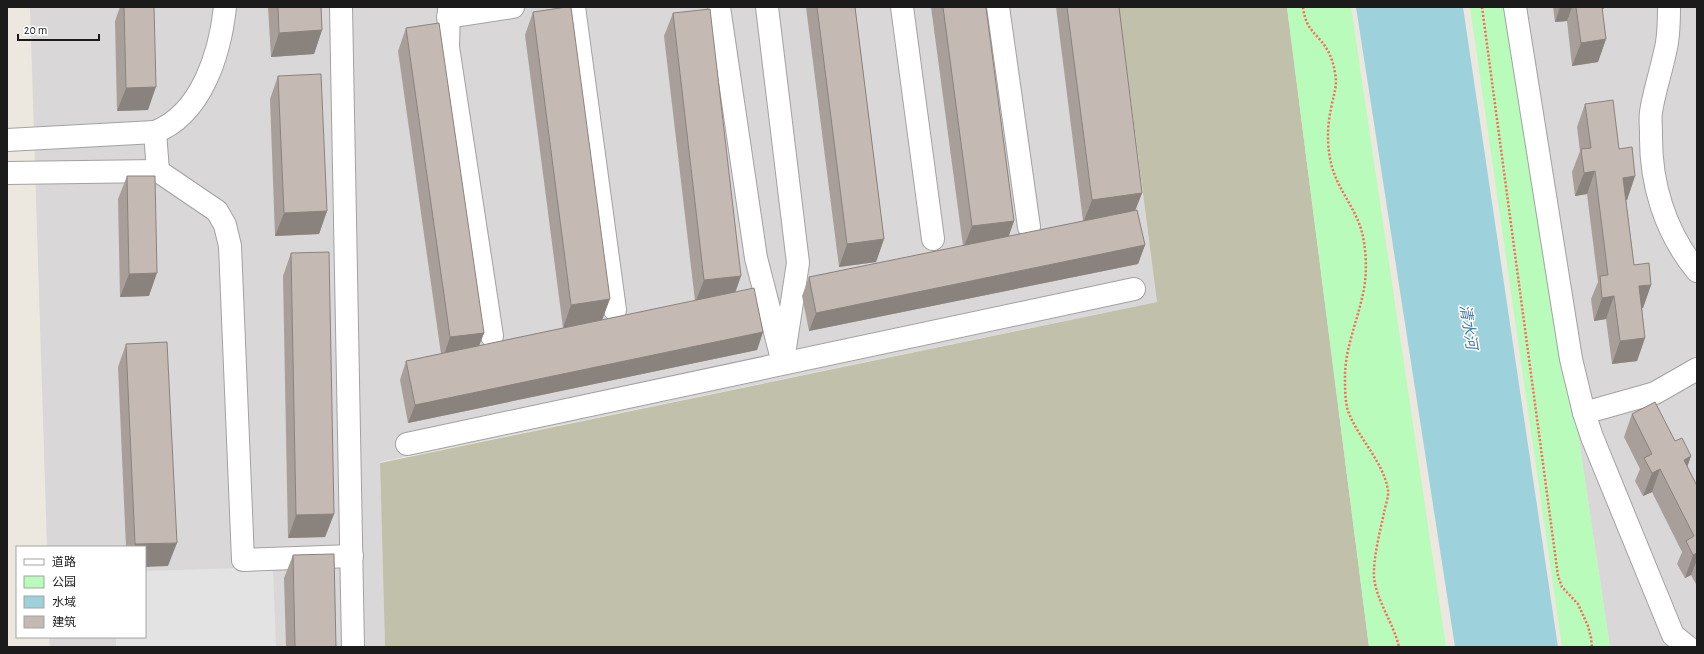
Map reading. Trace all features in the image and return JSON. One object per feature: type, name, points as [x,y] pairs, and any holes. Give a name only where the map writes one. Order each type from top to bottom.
[{"type":"lane","points":[[7,140],[155,132],[168,127],[188,109],[211,71],[223,22],[225,7]]},
{"type":"lane","points":[[341,7],[354,647]]},
{"type":"lane","points":[[492,336],[448,47],[449,12],[513,7]]},
{"type":"lane","points":[[574,7],[615,310]]},
{"type":"lane","points":[[719,7],[756,258],[783,363]]},
{"type":"lane","points":[[767,7],[798,264],[783,363]]},
{"type":"lane","points":[[902,7],[933,239]]},
{"type":"lane","points":[[998,7],[1029,227]]},
{"type":"lane","points":[[1515,7],[1571,360],[1584,413],[1592,437],[1673,635],[1688,647]]},
{"type":"lane","points":[[1669,7],[1666,51],[1651,113],[1650,144],[1652,167],[1658,195],[1671,233],[1697,271]]},
{"type":"lane","points":[[155,132],[158,171]]},
{"type":"lane","points":[[7,173],[158,171],[217,211],[226,225],[230,246],[243,560],[352,556]]},
{"type":"lane","points":[[408,444],[1134,289]]},
{"type":"lane","points":[[1584,413],[1655,393],[1697,369]]},
{"type":"path","points":[[1303,7],[1307,23],[1329,54],[1336,74],[1336,91],[1331,109],[1328,138],[1331,163],[1338,183],[1357,216],[1363,237],[1366,277],[1362,297],[1348,345],[1345,376],[1346,394],[1348,410],[1358,432],[1385,479],[1388,492],[1379,536],[1374,577],[1379,594],[1400,647]]},
{"type":"path","points":[[1482,7],[1558,576],[1562,587],[1578,604],[1588,626],[1592,647]]},
{"type":"shaded area","points":[[30,7],[1119,7],[1157,302],[380,462],[385,647],[50,647],[49,638],[146,638],[146,546],[47,546]]},
{"type":"shaded area","points":[[1119,7],[1287,7],[1369,647],[385,647],[380,463],[1157,302]]},
{"type":"shaded area","points":[[1514,7],[1697,7],[1697,647],[1610,647]]},
{"type":"shaded area","points":[[273,567],[276,647],[116,647],[116,638],[146,638],[146,571]]},
{"type":"green space","points":[[1287,7],[1351,7],[1446,647],[1369,647]]},
{"type":"green space","points":[[1470,7],[1514,7],[1610,647],[1562,647]]},
{"type":"water","name":"清水河","points":[[1356,7],[1463,7],[1558,647],[1455,647]]},
{"type":"building","points":[[124,7],[154,7],[156,87],[126,88]]},
{"type":"building","points":[[278,7],[321,7],[322,30],[279,33]]},
{"type":"building","points":[[571,7],[610,299],[571,305],[533,12]]},
{"type":"building","points":[[817,7],[855,7],[884,239],[847,244]]},
{"type":"building","points":[[943,7],[986,7],[1014,221],[972,226]]},
{"type":"building","points":[[1067,7],[1119,7],[1142,193],[1092,200]]},
{"type":"building","points":[[1576,7],[1602,7],[1606,39],[1581,43]]},
{"type":"building","points":[[710,9],[741,276],[704,280],[673,13]]},
{"type":"building","points":[[439,23],[484,333],[450,337],[406,28]]},
{"type":"building","points":[[321,74],[327,211],[284,213],[278,76]]},
{"type":"building","points":[[1613,100],[1619,149],[1632,147],[1635,176],[1623,178],[1634,265],[1649,263],[1651,285],[1639,286],[1645,338],[1620,341],[1614,296],[1602,298],[1600,276],[1608,275],[1595,171],[1584,173],[1581,149],[1591,148],[1585,104]]},
{"type":"building","points":[[127,176],[155,176],[157,273],[129,274]]},
{"type":"building","points":[[1137,210],[1145,245],[816,313],[809,277]]},
{"type":"building","points":[[329,252],[334,514],[296,515],[291,253]]},
{"type":"building","points":[[754,288],[763,332],[415,405],[406,361]]},
{"type":"building","points":[[167,342],[177,543],[135,544],[126,344]]},
{"type":"building","points":[[1655,402],[1675,441],[1682,438],[1691,456],[1684,460],[1697,486],[1697,553],[1693,555],[1686,541],[1694,536],[1660,469],[1652,473],[1644,458],[1652,454],[1632,414]]},
{"type":"building","points":[[334,554],[336,647],[295,647],[293,555]]}]
